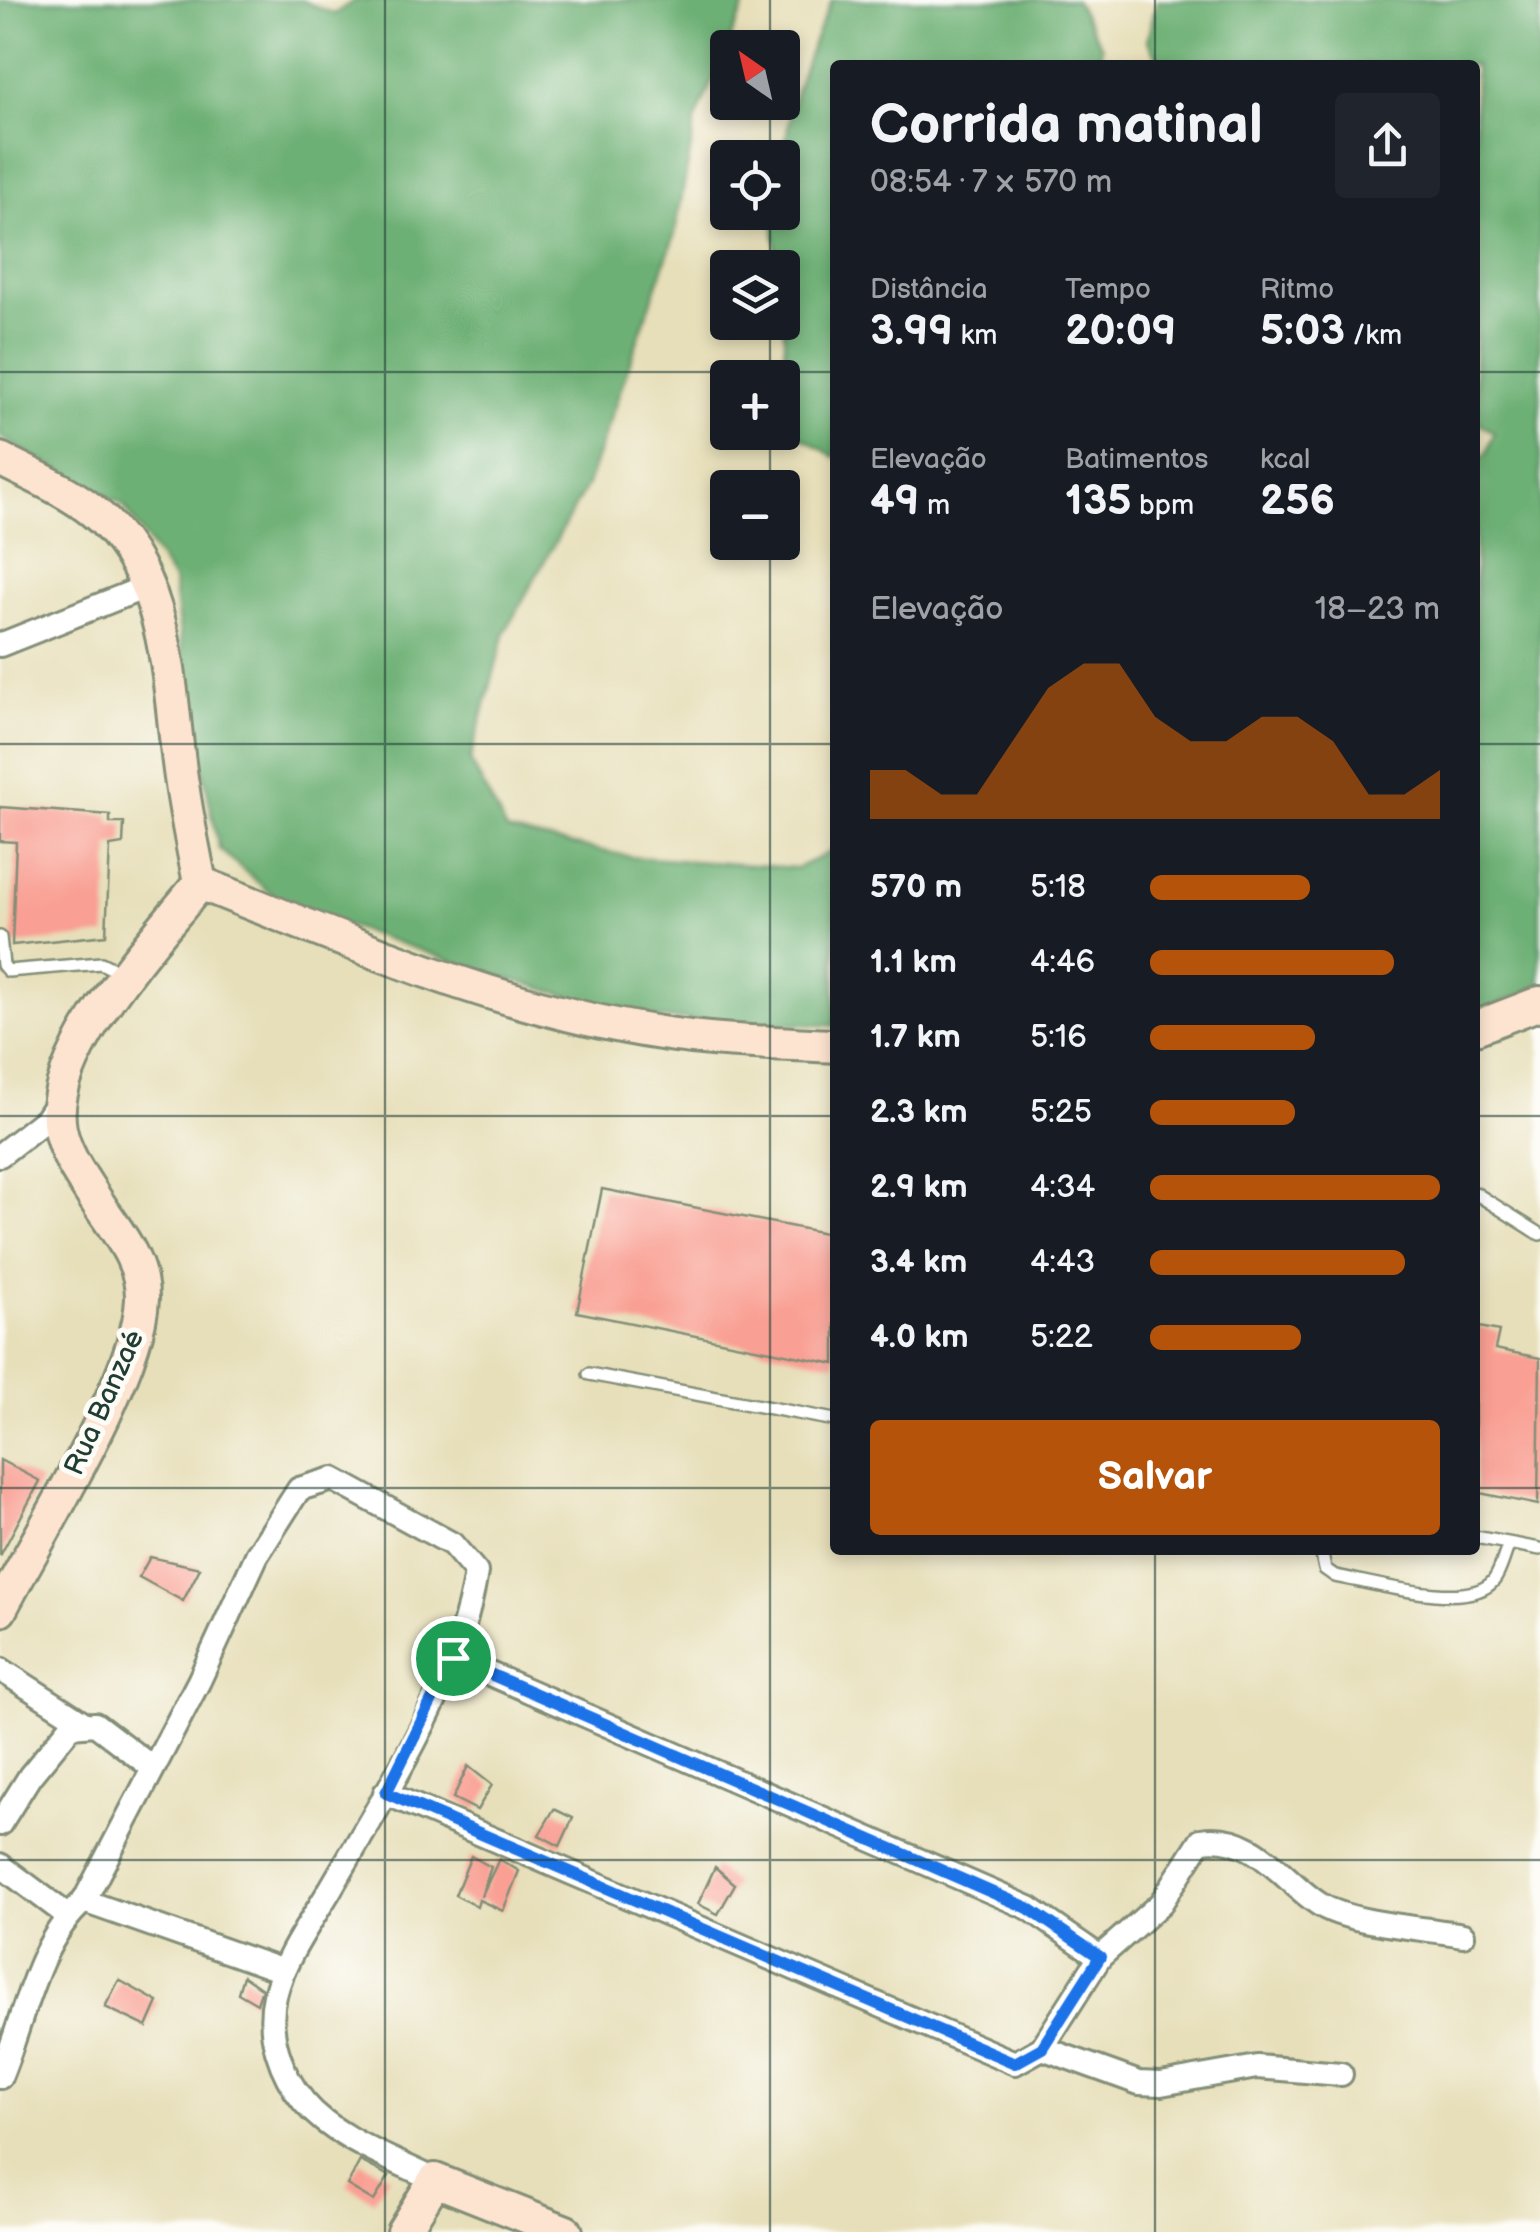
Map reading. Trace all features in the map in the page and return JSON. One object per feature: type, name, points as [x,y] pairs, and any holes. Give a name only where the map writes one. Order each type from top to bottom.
[{"type":"main road","points":[[0,459],[94,512],[132,555],[148,586],[163,631],[177,748],[200,883],[127,976],[88,1034],[59,1098]]},
{"type":"main road","points":[[200,883],[452,981],[566,1014],[660,1033],[830,1046]]},
{"type":"main road","points":[[1480,1026],[1540,1003]]},
{"type":"main road","name":"Rua Banzaé","points":[[0,1610],[78,1463],[139,1326],[142,1296],[138,1268],[72,1162],[60,1128],[59,1098]]},
{"type":"main road","points":[[403,2232],[435,2180],[566,2232]]},
{"type":"street","points":[[0,645],[148,586]]},
{"type":"street","points":[[0,1155],[46,1119],[59,1098]]},
{"type":"street","points":[[0,2076],[75,1908],[154,1768],[276,1522],[299,1489],[334,1479],[452,1544],[468,1557],[476,1572],[453,1658],[386,1793],[283,1971],[271,2017],[276,2046],[297,2092],[328,2123],[435,2180]]},
{"type":"street","points":[[453,1658],[1028,1908],[1100,1957]]},
{"type":"street","points":[[0,1670],[82,1722],[112,1734],[154,1768]]},
{"type":"street","points":[[0,1824],[60,1738],[82,1722]]},
{"type":"street","points":[[386,1793],[1015,2063],[1042,2048],[1100,1957],[1161,1902],[1200,1840],[1212,1838],[1267,1857],[1323,1907],[1463,1935]]},
{"type":"street","points":[[0,1865],[75,1908],[283,1971]]},
{"type":"street","points":[[1042,2048],[1139,2082],[1160,2084],[1257,2067],[1341,2074]]},
{"type":"lane","points":[[0,937],[2,965],[8,971],[102,963],[127,976]]},
{"type":"lane","points":[[1480,1196],[1540,1234]]},
{"type":"lane","points":[[589,1374],[830,1419]]},
{"type":"lane","points":[[1480,1539],[1540,1550]]},
{"type":"lane","points":[[1323,1555],[1325,1569],[1334,1576],[1452,1596],[1478,1593],[1494,1580],[1509,1544]]},
{"type":"green space","points":[[0,0],[301,0],[334,14],[355,0],[747,0],[734,30],[710,30],[710,86],[696,119],[675,234],[587,485],[505,632],[470,760],[507,831],[632,857],[797,868],[830,852],[830,1026],[643,1018],[466,966],[283,904],[219,849],[188,697],[173,580],[124,506],[0,437]]},
{"type":"green space","points":[[832,0],[1075,0],[1102,47],[1099,60],[830,60],[830,454],[800,436],[800,360],[785,360],[784,340],[800,340],[800,250],[776,250],[774,230],[800,230],[800,140],[786,140],[789,120],[800,120],[800,77]]},
{"type":"green space","points":[[1157,0],[1540,0],[1540,987],[1480,1011],[1480,457],[1486,454],[1494,433],[1480,423],[1480,60],[1159,60],[1147,40]]},
{"type":"building","points":[[0,807],[110,815],[110,823],[124,823],[123,844],[110,846],[106,935],[12,945],[16,842],[0,841]]},
{"type":"building","points":[[602,1189],[830,1234],[830,1363],[577,1312]]},
{"type":"building","points":[[1480,1327],[1499,1331],[1495,1349],[1540,1358],[1538,1505],[1480,1493]]},
{"type":"building","points":[[0,1460],[40,1481],[0,1556]]},
{"type":"building","points":[[150,1557],[200,1568],[183,1601],[139,1577]]},
{"type":"building","points":[[468,1766],[492,1785],[477,1810],[453,1798]]},
{"type":"building","points":[[554,1809],[573,1818],[560,1846],[539,1835]]},
{"type":"building","points":[[471,1856],[491,1867],[481,1897],[499,1859],[519,1871],[503,1911],[479,1900],[477,1907],[455,1895]]},
{"type":"building","points":[[715,1867],[735,1884],[718,1914],[698,1904]]},
{"type":"building","points":[[243,1976],[262,1989],[257,2004],[238,1993]]},
{"type":"building","points":[[119,1980],[158,2002],[147,2027],[105,2007]]},
{"type":"building","points":[[360,2161],[389,2176],[374,2201],[347,2185]]},
{"type":"route","points":[[453,1658],[1028,1908],[1100,1957],[1042,2048],[1015,2063],[727,1943],[386,1793],[453,1658]]}]
